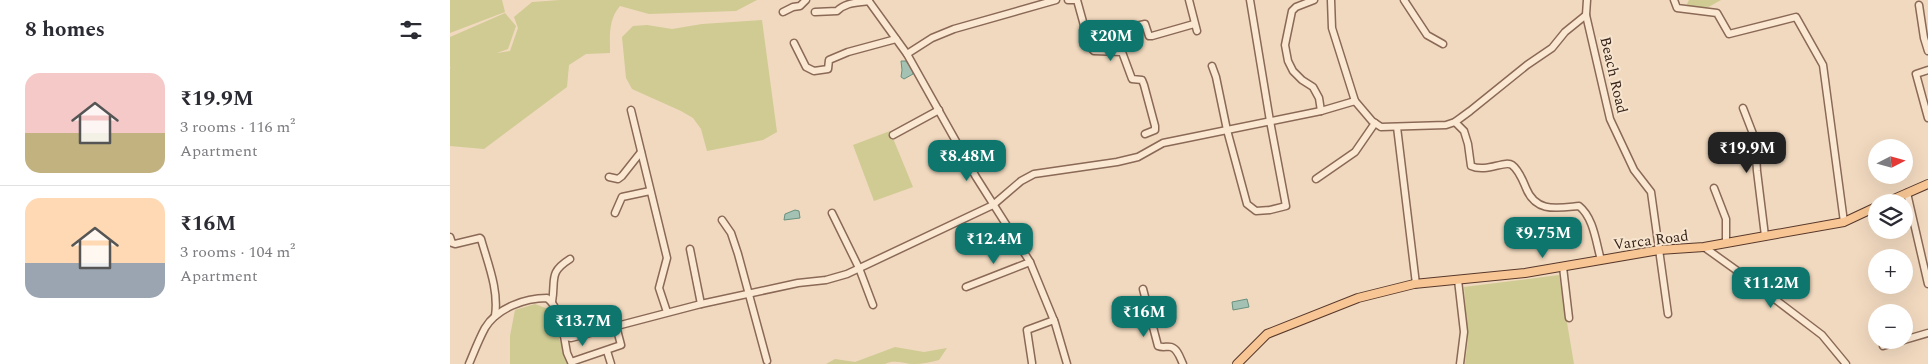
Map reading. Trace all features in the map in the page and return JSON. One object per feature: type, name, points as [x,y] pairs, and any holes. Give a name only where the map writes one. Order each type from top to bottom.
[{"type":"main road","points":[[1906,194],[1928,185]]},
{"type":"main road","name":"Varca Road","points":[[1237,364],[1267,334],[1358,298],[1416,284],[1525,273],[1659,250],[1704,247],[1844,222],[1868,211]]},
{"type":"street","points":[[783,12],[800,6],[806,0]]},
{"type":"street","points":[[907,54],[932,38],[954,29],[1056,0]]},
{"type":"street","points":[[1068,0],[1077,0],[1090,47],[1094,50],[1122,52]]},
{"type":"street","points":[[1145,134],[1155,130],[1155,126],[1142,80],[1132,79],[1122,52],[1121,32],[1123,29],[1145,24],[1149,36],[1196,28],[1189,0]]},
{"type":"street","points":[[1212,66],[1247,204],[1256,211],[1286,206],[1250,0]]},
{"type":"street","points":[[1314,0],[1296,7],[1292,11],[1285,45],[1288,61],[1293,71],[1313,87],[1319,98],[1321,110]]},
{"type":"street","points":[[1331,0],[1332,28],[1355,101],[1375,123],[1381,126],[1397,127],[1446,125],[1455,122],[1527,65],[1552,48],[1565,32],[1586,15]]},
{"type":"street","points":[[1404,0],[1427,35],[1443,44]]},
{"type":"street","name":"Beach Road","points":[[1587,0],[1586,15],[1610,118],[1634,170],[1651,192],[1668,314]]},
{"type":"street","points":[[1674,0],[1678,8],[1717,13],[1729,34],[1796,17],[1824,65],[1844,222]]},
{"type":"street","points":[[816,12],[837,11],[842,6],[851,3],[868,1],[907,54],[993,205],[1030,262],[1054,320],[1067,364]]},
{"type":"street","points":[[1918,5],[1928,51]]},
{"type":"street","points":[[794,43],[806,68],[822,71],[828,70],[829,60],[848,52],[896,39]]},
{"type":"street","points":[[1928,70],[1916,74],[1928,118]]},
{"type":"street","points":[[564,336],[571,338],[701,304],[798,283],[826,280],[847,274],[993,205],[1021,181],[1034,174],[1117,162],[1138,157],[1163,143],[1321,110],[1355,101]]},
{"type":"street","points":[[1743,108],[1756,139],[1757,171],[1765,236]]},
{"type":"street","points":[[631,110],[667,258],[659,288],[667,312]]},
{"type":"street","points":[[893,135],[938,110]]},
{"type":"street","points":[[1455,122],[1464,131],[1471,166],[1477,169],[1489,169],[1507,163],[1512,165],[1523,180],[1530,197],[1535,202],[1552,209],[1579,206],[1584,210],[1593,230],[1601,260]]},
{"type":"street","points":[[1316,179],[1355,152],[1375,123]]},
{"type":"street","points":[[1397,127],[1416,284]]},
{"type":"street","points":[[609,177],[618,179],[622,176],[641,152]]},
{"type":"street","points":[[1714,188],[1726,219],[1726,243]]},
{"type":"street","points":[[615,213],[622,197],[650,190]]},
{"type":"street","points":[[832,213],[859,268],[873,305]]},
{"type":"street","points":[[722,220],[731,233],[767,361]]},
{"type":"street","points":[[1913,223],[1928,284]]},
{"type":"street","points":[[450,237],[452,243],[455,244],[481,239],[496,293],[497,305],[495,316]]},
{"type":"street","points":[[1704,247],[1743,274],[1822,335],[1846,364]]},
{"type":"street","points":[[690,249],[701,304]]},
{"type":"street","points":[[552,302],[554,276],[558,266],[570,259]]},
{"type":"street","points":[[966,287],[1030,262]]},
{"type":"street","points":[[1563,267],[1569,318]]},
{"type":"street","points":[[1458,280],[1464,332],[1460,364]]},
{"type":"street","points":[[1143,289],[1158,346],[1170,347],[1177,351],[1183,364]]},
{"type":"street","points":[[469,364],[486,327],[495,316],[509,307],[529,300],[547,298],[552,302],[571,362],[607,351],[621,344],[616,326]]},
{"type":"street","points":[[1032,363],[1027,330],[1054,320]]},
{"type":"street","points":[[1913,337],[1928,333]]},
{"type":"street","points":[[607,351],[611,364]]},
{"type":"shaded area","points":[[450,0],[502,0],[505,12],[450,33]]},
{"type":"shaded area","points":[[560,0],[757,0],[736,11],[649,14],[620,6],[613,17],[610,34],[610,53],[586,54],[569,65],[567,87],[484,149],[450,146],[450,37],[505,13],[516,26],[508,49],[497,53],[510,51],[518,28],[514,17],[532,2]]},
{"type":"shaded area","points":[[1689,0],[1721,0],[1705,9],[1686,6]]},
{"type":"shaded area","points":[[762,20],[777,132],[763,140],[707,151],[701,129],[693,118],[632,89],[626,78],[622,37],[633,26],[647,25],[672,29],[702,24]]},
{"type":"shaded area","points":[[901,61],[906,61],[913,70],[913,74],[904,79],[901,77]]},
{"type":"shaded area","points":[[890,131],[913,187],[874,201],[853,145]]},
{"type":"shaded area","points":[[795,210],[799,211],[800,218],[784,220],[785,214]]},
{"type":"shaded area","points":[[1559,275],[1574,364],[1465,364],[1468,339],[1464,287]]},
{"type":"shaded area","points":[[1247,299],[1249,307],[1233,310],[1232,302]]},
{"type":"shaded area","points":[[535,304],[548,309],[569,364],[510,364],[510,336],[515,310]]},
{"type":"shaded area","points":[[895,347],[924,352],[947,348],[939,360],[917,364],[896,362],[885,364],[826,364],[835,359],[855,362]]}]
